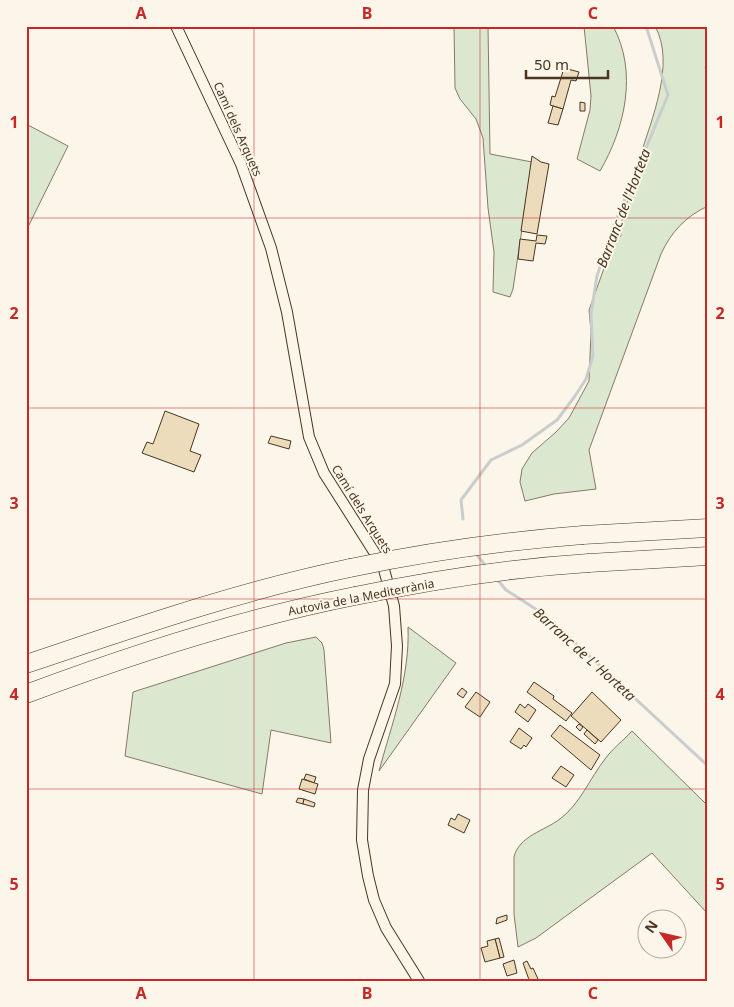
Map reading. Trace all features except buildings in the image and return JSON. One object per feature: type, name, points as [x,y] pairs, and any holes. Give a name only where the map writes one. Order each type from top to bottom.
[{"type":"highway","points":[[26,664],[192,608],[295,579],[398,558],[547,538],[708,528]]},
{"type":"highway","name":"Autovia de la Mediterrània","points":[[26,694],[176,642],[312,604],[406,585],[556,566],[708,556]]},
{"type":"street","name":"Camí dels Arquets","points":[[176,26],[241,164],[271,248],[287,312],[309,436],[324,473],[383,566],[394,606],[397,646],[395,684],[369,760],[363,790],[362,840],[374,900],[386,928],[419,981]]},
{"type":"green space","points":[[454,26],[488,26],[490,154],[532,162],[513,289],[510,297],[493,292],[494,252],[488,208],[483,138],[476,119],[460,99],[455,88]]},
{"type":"green space","points":[[584,26],[613,26],[621,44],[625,62],[625,100],[622,118],[609,154],[600,171],[577,159],[590,110],[591,96]]},
{"type":"green space","points":[[655,26],[708,26],[708,62],[705,68],[708,71],[708,206],[686,220],[674,232],[661,254],[589,450],[596,489],[554,494],[525,501],[520,482],[522,469],[532,453],[569,418],[589,381],[591,332],[589,310],[611,249],[616,240],[621,236],[622,219],[659,92],[663,57],[661,41]]},
{"type":"green space","points":[[26,124],[68,146],[26,231]]},
{"type":"green space","points":[[408,627],[456,663],[379,771],[403,682],[408,646]]},
{"type":"green space","points":[[316,637],[322,643],[324,650],[331,743],[271,730],[262,794],[125,756],[133,692],[286,643]]},
{"type":"green space","points":[[632,731],[708,806],[708,912],[652,853],[536,938],[518,947],[514,914],[514,857],[517,850],[527,839],[567,813],[608,755]]},
{"type":"waterway","name":"Barranc de l'Horteta","points":[[463,519],[461,500],[491,460],[522,445],[557,420],[586,379],[593,356],[591,314],[597,276],[612,230],[668,95],[646,26]]},
{"type":"waterway","name":"Barranc de L' Horteta","points":[[475,553],[487,567]]},
{"type":"waterway","name":"Barranc de L' Horteta","points":[[496,578],[506,590],[545,615],[708,766]]}]
